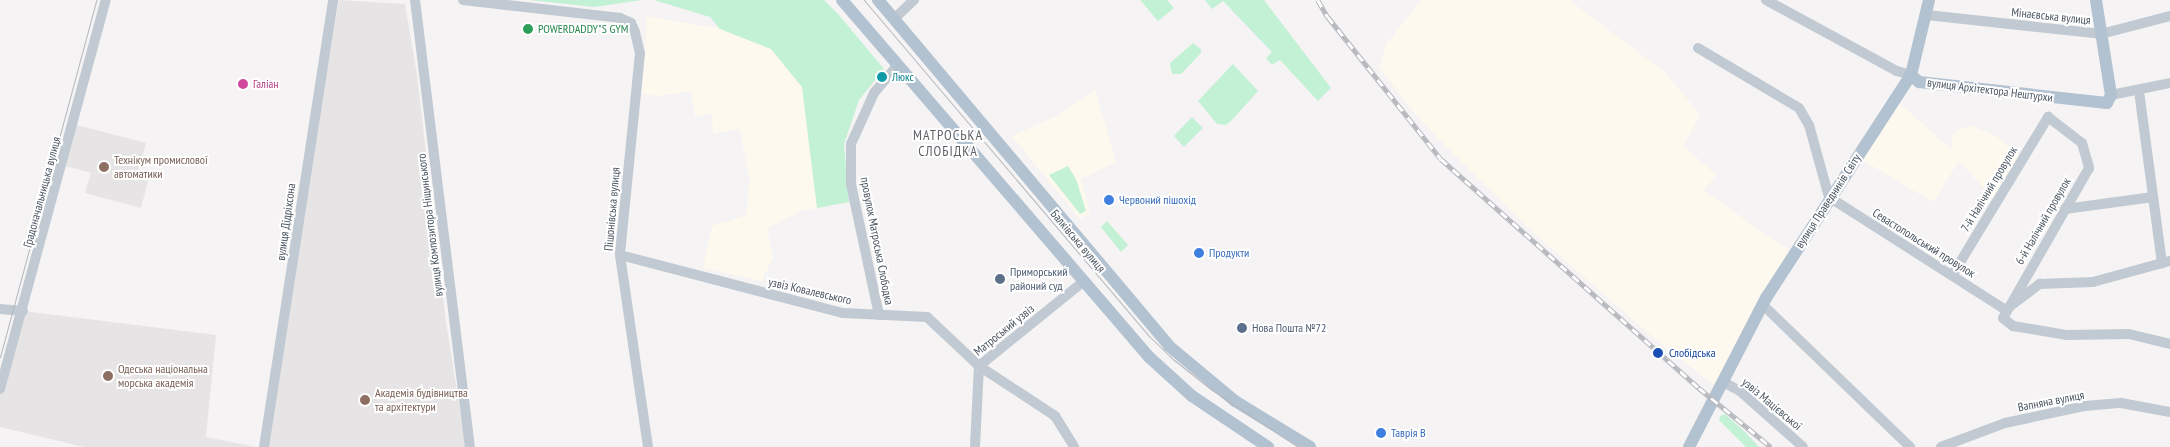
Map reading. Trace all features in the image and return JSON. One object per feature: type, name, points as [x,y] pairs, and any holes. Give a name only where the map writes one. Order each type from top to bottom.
[{"type":"main road","name":"Балківська вулиця","points":[[842,0],[1149,357],[1192,396],[1268,447]]},
{"type":"main road","name":"Балківська вулиця","points":[[878,0],[993,140],[1170,346],[1235,401],[1310,447]]},
{"type":"main road","name":"вулиця Праведників Світу","points":[[1689,447],[1762,304],[1829,198],[1911,75],[1927,15],[1929,0]]},
{"type":"main road","points":[[2096,0],[2111,95]]},
{"type":"main road","name":"вулиця Архітектора Нештурхи","points":[[1911,75],[1919,82],[2058,98],[2108,103],[2111,95]]},
{"type":"street","name":"Градоначальницька вулиця","points":[[0,389],[106,0]]},
{"type":"street","name":"вулиця Дідріхсона","points":[[264,447],[333,0]]},
{"type":"street","name":"вулиця Композитора Ніщинського","points":[[415,0],[470,447]]},
{"type":"street","name":"Пішонівська вулиця","points":[[463,0],[620,18],[631,23],[635,32],[640,53],[620,255],[648,447]]},
{"type":"street","points":[[894,18],[914,0]]},
{"type":"street","name":"вулиця Архітектора Нештурхи","points":[[1766,0],[1897,71],[1911,75]]},
{"type":"street","name":"Мінаєвська вулиця","points":[[1927,15],[2101,34],[2170,16]]},
{"type":"street","points":[[1698,48],[1799,108],[1809,124],[1829,198]]},
{"type":"street","name":"провулок Матроська Слободка","points":[[879,315],[851,184],[851,144],[874,93],[897,66]]},
{"type":"street","name":"вулиця Архітектора Нештурхи","points":[[2111,95],[2139,91],[2170,83]]},
{"type":"street","points":[[2139,91],[2153,196],[2166,262],[2093,282],[2040,284],[2006,310],[2003,318],[2013,326],[2067,335],[2129,334],[2170,344]]},
{"type":"street","name":"7-й Налічний провулок","points":[[1953,274],[2048,117],[2082,143]]},
{"type":"street","name":"6-й Налічний провулок","points":[[2006,310],[2089,168],[2082,143]]},
{"type":"street","points":[[2065,209],[2153,196]]},
{"type":"street","name":"Севастопольський провулок","points":[[1829,198],[1953,274],[2006,310]]},
{"type":"street","name":"узвіз Ковалевського","points":[[620,255],[843,314],[926,317],[979,366],[1055,416],[1074,447]]},
{"type":"street","name":"Матроський узвіз","points":[[975,447],[979,366],[1084,281]]},
{"type":"street","points":[[1762,304],[1910,447]]},
{"type":"street","points":[[0,309],[22,311]]},
{"type":"street","name":"узвіз Мацієвської","points":[[1723,382],[1740,391],[1803,447]]},
{"type":"street","name":"Вапняна вулиця","points":[[1942,447],[2005,423],[2085,406],[2121,403],[2170,412]]},
{"type":"shaded area","points":[[339,0],[405,4],[417,75],[446,322],[466,447],[262,447],[293,294],[303,213]]},
{"type":"shaded area","points":[[1421,0],[1569,0],[1666,73],[1700,115],[1684,146],[1716,175],[1704,191],[1793,253],[1717,387],[1667,349],[1529,229],[1421,121],[1379,67],[1387,43]]},
{"type":"shaded area","points":[[647,16],[720,29],[771,49],[802,87],[817,208],[801,211],[767,228],[773,257],[762,281],[703,268],[712,226],[746,215],[750,179],[744,151],[739,129],[713,134],[712,114],[695,116],[691,91],[659,96],[642,94]]},
{"type":"shaded area","points":[[1095,89],[1116,162],[1081,179],[1090,212],[1080,219],[1012,136],[1058,115]]},
{"type":"shaded area","points":[[1895,99],[1951,149],[1952,135],[1958,129],[1972,126],[1996,136],[2022,158],[1996,202],[1959,161],[1933,202],[1857,157]]},
{"type":"shaded area","name":"Технікум промислової автоматики","points":[[73,124],[146,143],[136,178],[148,181],[141,208],[85,193],[91,173],[62,165]]},
{"type":"shaded area","name":"Одеська національна морська академія","points":[[23,311],[216,335],[206,437],[256,447],[84,447],[0,427],[0,392]]},
{"type":"green space","points":[[530,0],[642,0],[594,7]]},
{"type":"green space","points":[[654,0],[824,0],[838,14],[884,69],[859,100],[844,144],[849,202],[817,208],[802,87],[771,49],[720,29],[710,17]]},
{"type":"green space","points":[[1140,0],[1167,0],[1174,8],[1158,21]]},
{"type":"green space","points":[[1205,0],[1264,0],[1331,88],[1318,101],[1280,60],[1272,65],[1266,58],[1272,52],[1223,1],[1212,9]]},
{"type":"green space","points":[[1193,43],[1201,49],[1201,53],[1181,74],[1172,74],[1170,63]]},
{"type":"green space","points":[[1233,64],[1258,91],[1226,125],[1217,124],[1198,101]]},
{"type":"green space","points":[[1192,117],[1203,128],[1184,147],[1174,136]]},
{"type":"green space","points":[[1068,166],[1076,179],[1086,211],[1080,214],[1049,175]]},
{"type":"green space","points":[[1107,221],[1128,245],[1121,252],[1101,227]]},
{"type":"green space","points":[[1725,414],[1759,447],[1746,447],[1719,420],[1720,416]]},
{"type":"tram line","points":[[0,357],[96,0]]},
{"type":"tram line","points":[[864,0],[1149,336],[1174,360],[1212,390],[1298,447]]},
{"type":"railway","points":[[1318,0],[1328,17],[1441,159],[1699,388],[1771,447]]},
{"type":"place","name":"POWERDADDY\"S GYM","points":[[528,29]]},
{"type":"place","name":"Люкс","points":[[882,77]]},
{"type":"place","name":"Галіан","points":[[243,84]]},
{"type":"place","name":"Технікум промислової автоматики","points":[[104,167]]},
{"type":"place","name":"Червоний пішохід","points":[[1109,200]]},
{"type":"place","name":"Продукти","points":[[1199,253]]},
{"type":"place","name":"Приморський районий суд","points":[[1000,279]]},
{"type":"place","name":"Нова Пошта №72","points":[[1242,328]]},
{"type":"place","name":"Слобідська","points":[[1658,353]]},
{"type":"place","name":"Одеська національна морська академія","points":[[108,376]]},
{"type":"place","name":"Академія будівництва та архітектури","points":[[365,400]]},
{"type":"place","name":"Таврія В","points":[[1381,433]]},
{"type":"district","name":"МАТРОСЬКА СЛОБІДКА","points":[[948,144]]}]
